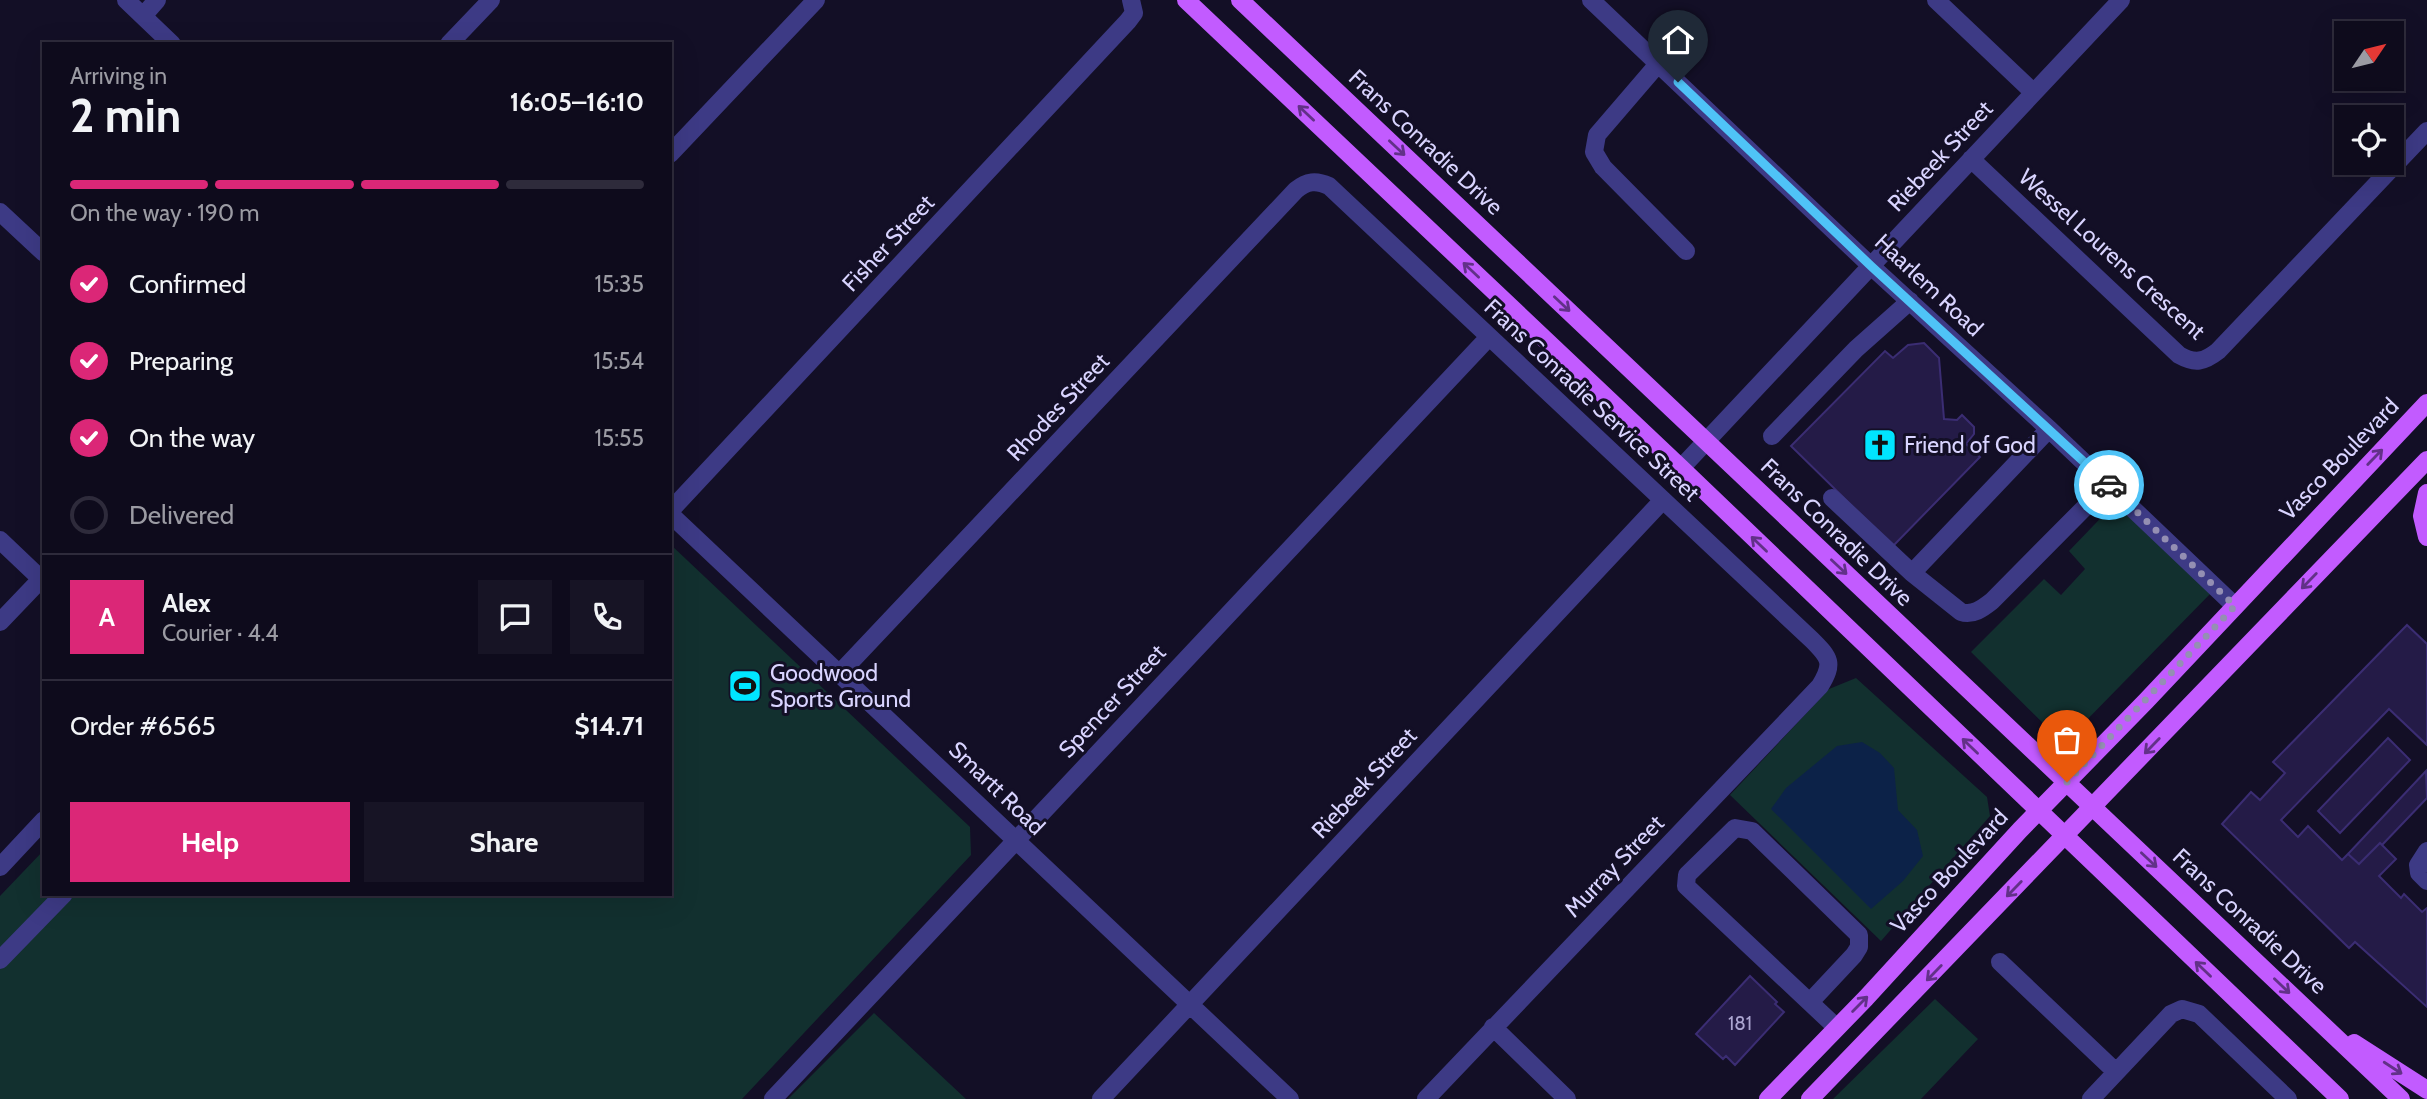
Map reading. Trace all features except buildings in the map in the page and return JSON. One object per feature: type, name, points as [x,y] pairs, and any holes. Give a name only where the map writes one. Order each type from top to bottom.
[{"type":"main road","points":[[1186,0],[1681,468],[2340,1099]]},
{"type":"main road","name":"Frans Conradie Drive","points":[[1240,0],[2401,1099]]},
{"type":"main road","name":"Vasco Boulevard","points":[[1768,1099],[2427,403]]},
{"type":"main road","points":[[1810,1099],[2427,460]]},
{"type":"main road","points":[[2427,493],[2422,516],[2427,537]]},
{"type":"main road","points":[[2318,1020],[2427,1090]]},
{"type":"street","points":[[126,0],[171,42]]},
{"type":"street","points":[[143,16],[157,0]]},
{"type":"street","points":[[451,42],[491,0]]},
{"type":"street","points":[[672,152],[816,0]]},
{"type":"street","name":"Haarlem Road","points":[[1591,0],[2235,606]]},
{"type":"street","points":[[1936,0],[2033,92]]},
{"type":"street","name":"Riebeek Street","points":[[1681,468],[2122,0]]},
{"type":"street","name":"Fisher Street","points":[[672,511],[1128,21],[1134,13],[1132,2]]},
{"type":"street","points":[[1658,64],[1597,135],[1594,152],[1603,167],[1686,251]]},
{"type":"street","name":"Wessel Lourens Crescent","points":[[1971,159],[2179,355],[2190,361],[2199,361],[2218,351],[2427,131]]},
{"type":"street","name":"Frans Conradie Service Street","points":[[1315,181],[1334,190],[1812,640],[1829,662]]},
{"type":"street","name":"Rhodes Street","points":[[840,673],[1296,190],[1315,181]]},
{"type":"street","points":[[0,212],[42,251]]},
{"type":"street","points":[[1772,436],[1856,349],[1910,301]]},
{"type":"street","name":"Spencer Street","points":[[773,1099],[1489,337]]},
{"type":"street","points":[[1912,573],[2049,429]]},
{"type":"street","points":[[1832,498],[1912,573],[1967,614],[1992,601],[2108,484]]},
{"type":"street","name":"Riebeek Street","points":[[1101,1099],[1663,500]]},
{"type":"street","name":"Smartt Road","points":[[672,515],[1290,1099]]},
{"type":"street","points":[[0,540],[42,578],[0,622]]},
{"type":"street","name":"Murray Street","points":[[1426,1099],[1820,686],[1827,675],[1829,662]]},
{"type":"street","points":[[0,867],[42,822]]},
{"type":"street","points":[[1810,1002],[1854,955],[1861,941],[1859,935],[1752,831],[1735,828],[1687,875],[1686,886],[1836,1027]]},
{"type":"street","points":[[2427,851],[2417,865],[2427,881]]},
{"type":"street","points":[[0,960],[62,896]]},
{"type":"street","points":[[2000,962],[2116,1072]]},
{"type":"street","points":[[2091,1099],[2171,1014],[2182,1009],[2199,1014],[2288,1099]]},
{"type":"street","points":[[1493,1027],[1567,1099]]},
{"type":"green space","points":[[2118,500],[2211,593],[2076,731],[2051,731],[1971,652],[2044,579],[2061,595],[2085,569],[2069,551]]},
{"type":"green space","name":"Goodwood Sports Ground","points":[[672,546],[970,827],[971,855],[742,1099],[0,1099],[0,896],[42,852],[42,896],[672,896]]},
{"type":"green space","points":[[1856,678],[1987,797],[1990,816],[1881,941],[1730,795],[1829,689]]},
{"type":"green space","points":[[1935,999],[1978,1039],[1921,1099],[1833,1099]]},
{"type":"green space","points":[[874,1013],[966,1099],[788,1099]]},
{"type":"water","points":[[1862,742],[1880,753],[1894,768],[1898,810],[1917,830],[1923,856],[1903,881],[1871,909],[1771,809],[1786,788],[1837,746]]},
{"type":"way so far","points":[[2067,782],[2235,606],[2109,485]]},
{"type":"place","name":"Friend of God","points":[[1880,445]]},
{"type":"place","name":"Goodwood Sports Ground","points":[[745,686]]},
{"type":"route","points":[[1678,82],[1871,266],[2109,485]]}]
